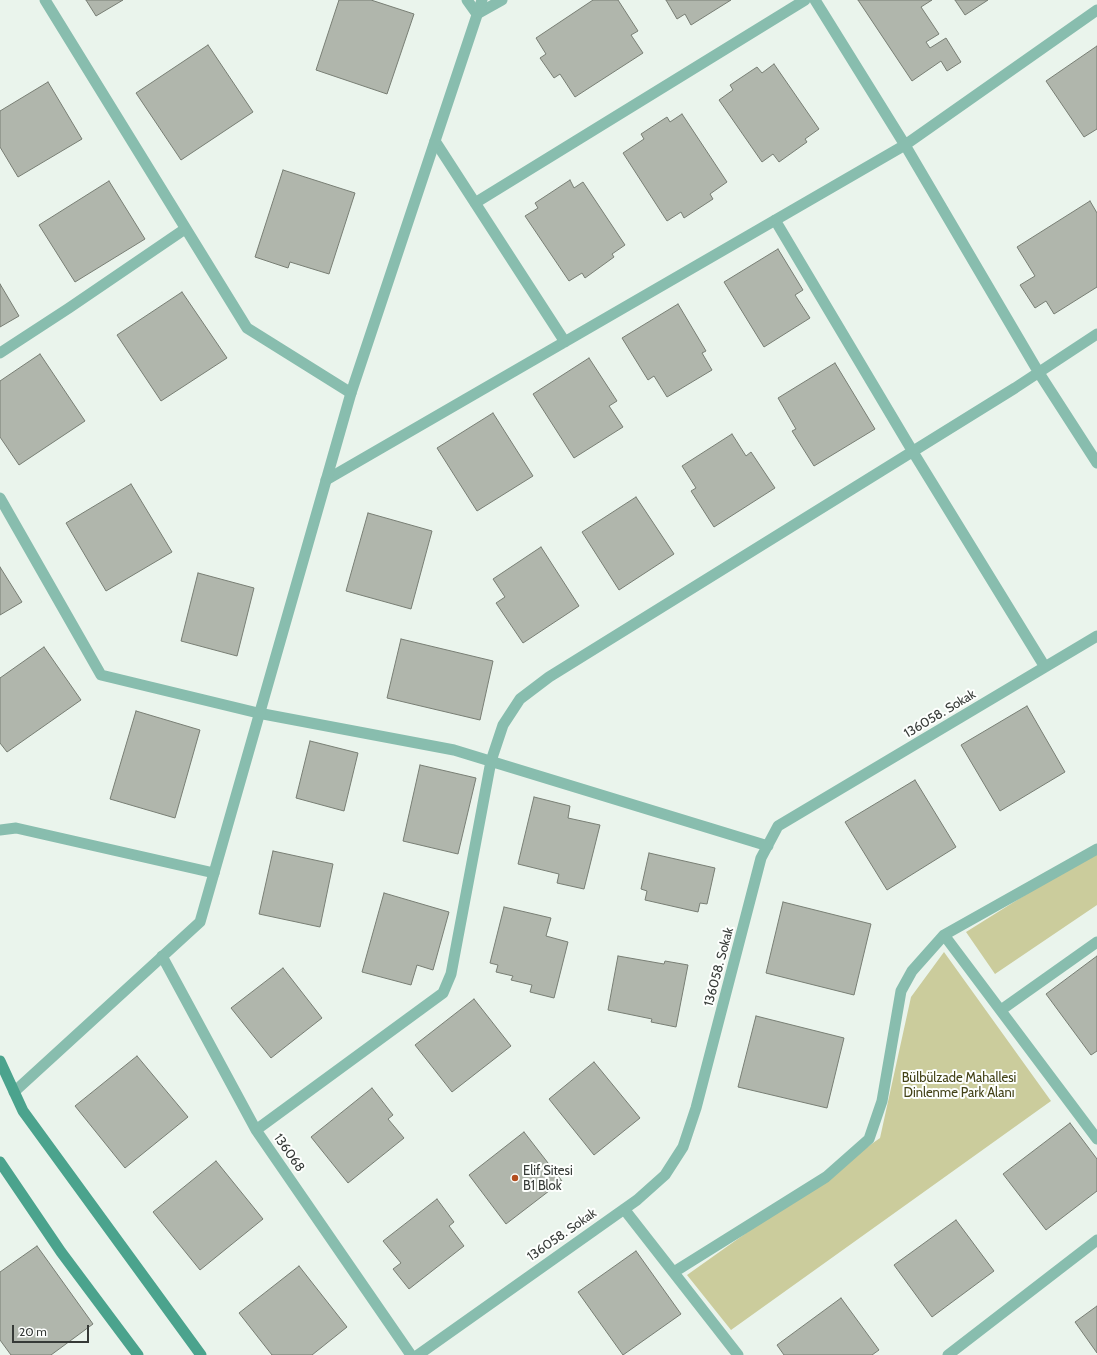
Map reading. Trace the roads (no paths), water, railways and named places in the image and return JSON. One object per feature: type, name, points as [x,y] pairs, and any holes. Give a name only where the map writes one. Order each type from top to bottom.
[{"type":"main road","points":[[0,1061],[23,1111],[201,1355]]},
{"type":"main road","points":[[0,1162],[61,1252],[138,1355]]},
{"type":"street","points":[[45,0],[247,328],[351,393]]},
{"type":"street","points":[[467,0],[477,14]]},
{"type":"street","points":[[14,1092],[200,922],[258,713],[351,393],[482,0]]},
{"type":"street","points":[[477,14],[502,0]]},
{"type":"street","points":[[475,203],[805,0]]},
{"type":"street","points":[[815,0],[905,145],[1039,373],[1097,463]]},
{"type":"street","points":[[326,480],[905,145],[1097,10]]},
{"type":"street","points":[[435,141],[565,342]]},
{"type":"street","points":[[775,220],[913,452],[1046,667]]},
{"type":"street","points":[[0,353],[69,308],[185,228]]},
{"type":"street","points":[[256,1130],[443,993],[451,974],[491,761],[503,725],[520,699],[549,677],[913,452],[1039,373],[1097,334]]},
{"type":"street","points":[[0,498],[102,675],[258,713],[454,750],[768,846]]},
{"type":"street","name":"136058. Sokak","points":[[418,1355],[637,1200],[665,1175],[683,1147],[696,1108],[761,858],[778,826],[1097,636]]},
{"type":"street","points":[[0,830],[16,828],[214,873]]},
{"type":"street","points":[[674,1272],[826,1177],[870,1139],[882,1101],[901,991],[912,971],[944,935],[1097,849]]},
{"type":"street","points":[[944,935],[1097,1139]]},
{"type":"street","points":[[1001,1010],[1097,942]]},
{"type":"street","name":"136068","points":[[162,956],[256,1130],[411,1355]]},
{"type":"street","points":[[624,1209],[738,1355]]},
{"type":"street","points":[[948,1355],[1097,1240]]},
{"type":"place","name":"Elif Sitesi B1 Blok","points":[[515,1178]]},
{"type":"park label","name":"Bülbülzade Mahallesi Dinlenme Park Alanı","points":[[959,1086]]}]
